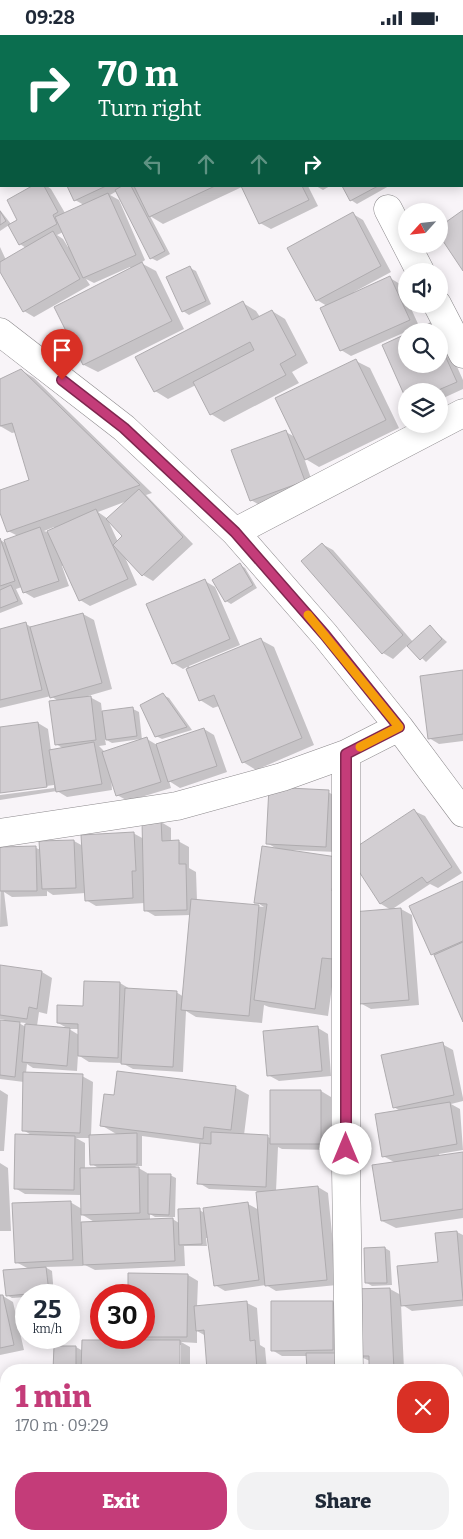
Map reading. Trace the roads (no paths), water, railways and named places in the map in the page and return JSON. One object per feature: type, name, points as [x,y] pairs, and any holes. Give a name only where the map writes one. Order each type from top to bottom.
[{"type":"street","points":[[388,209],[416,263]]},
{"type":"street","points":[[442,313],[463,354]]},
{"type":"street","points":[[0,332],[124,428],[235,532],[325,635],[399,727],[463,813]]},
{"type":"street","points":[[235,532],[463,413]]},
{"type":"street","points":[[0,833],[177,805],[282,777],[346,754],[399,727]]},
{"type":"street","points":[[346,754],[346,1169],[349,1364]]}]
